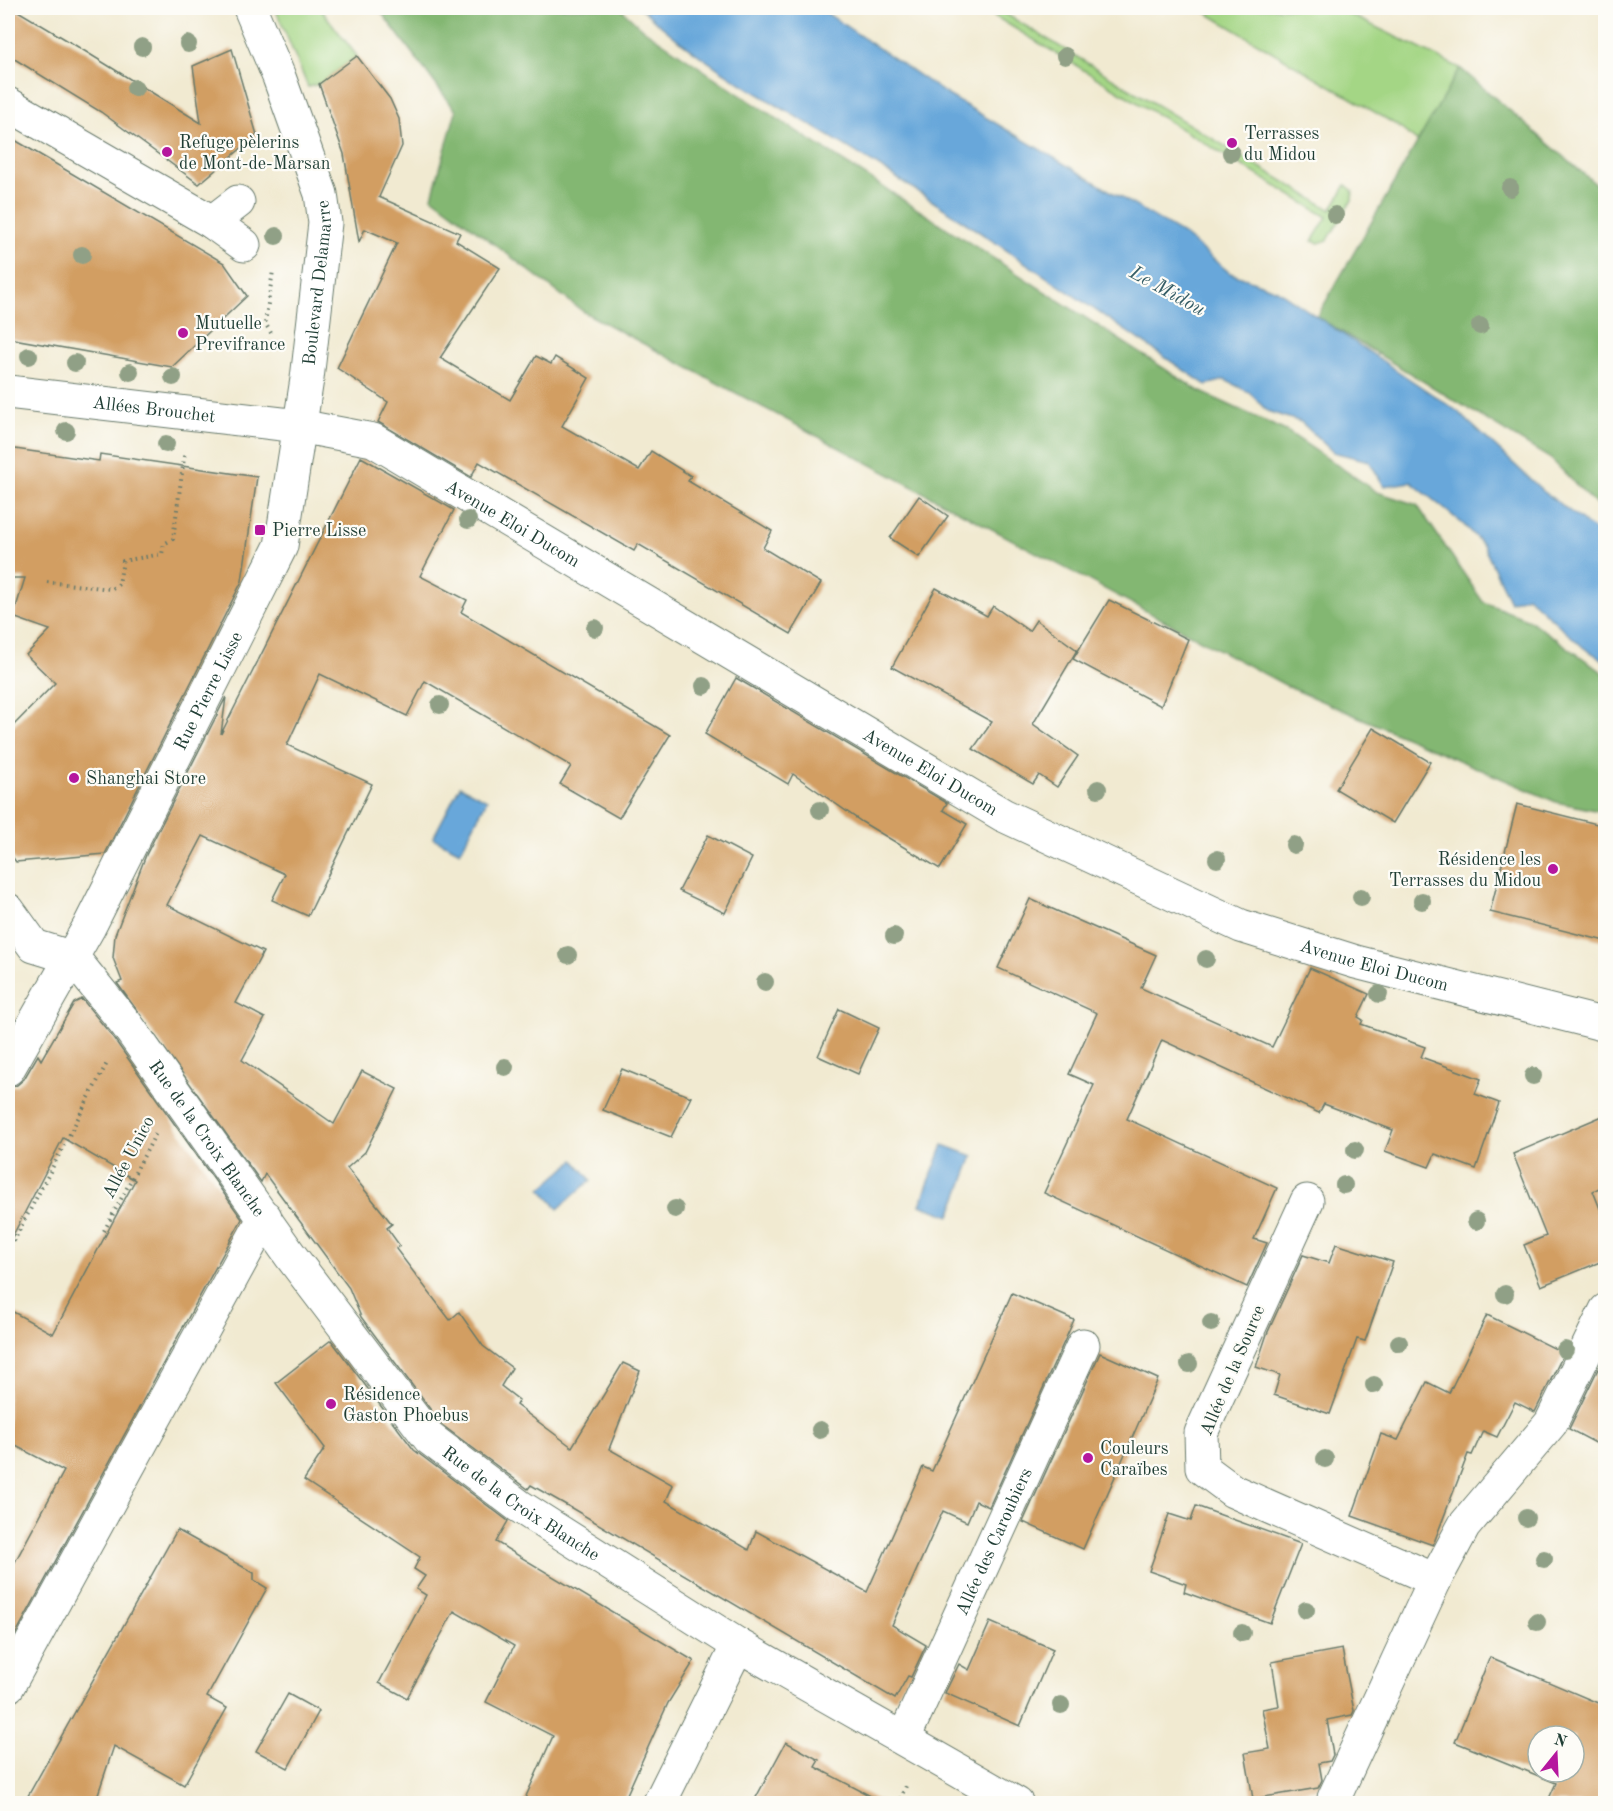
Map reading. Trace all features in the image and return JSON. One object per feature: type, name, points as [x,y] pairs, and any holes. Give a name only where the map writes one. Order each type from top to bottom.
[{"type":"street","name":"Boulevard Delamarre","points":[[250,8],[279,77],[321,194],[325,223],[324,248],[299,426]]},
{"type":"street","points":[[8,104],[212,222],[244,245]]},
{"type":"street","points":[[212,222],[238,202]]},
{"type":"street","name":"Allées Brouchet","points":[[8,392],[189,415],[299,426]]},
{"type":"street","name":"Rue Pierre Lisse","points":[[8,1069],[73,958],[280,546],[299,426]]},
{"type":"street","name":"Avenue Eloi Ducom","points":[[299,426],[373,440],[1003,815],[1231,921],[1356,962],[1605,1025]]},
{"type":"street","points":[[8,910],[34,946],[73,958]]},
{"type":"street","name":"Rue de la Croix Blanche","points":[[73,958],[127,1025],[265,1217],[429,1438],[519,1506],[738,1645],[1017,1803]]},
{"type":"street","name":"Allée de la Source","points":[[1307,1201],[1201,1433],[1202,1468],[1233,1491],[1435,1580]]},
{"type":"street","points":[[8,1686],[265,1217]]},
{"type":"street","points":[[1334,1798],[1435,1580],[1464,1526],[1551,1423],[1605,1310]]},
{"type":"street","name":"Allée des Caroubiers","points":[[904,1738],[1083,1345]]},
{"type":"street","points":[[659,1803],[738,1645]]},
{"type":"path","points":[[244,245],[263,258],[274,273],[265,323],[274,338]]},
{"type":"path","points":[[47,582],[111,589],[119,584],[123,561],[162,554],[164,544],[173,539],[189,415]]},
{"type":"path","points":[[8,1252],[127,1025]]},
{"type":"path","name":"Allée Unico","points":[[104,1231],[177,1096]]},
{"type":"green space","points":[[275,8],[320,8],[357,56],[319,84],[308,87]]},
{"type":"green space","points":[[378,8],[620,8],[643,29],[736,92],[1199,391],[1288,432],[1377,492],[1417,505],[1483,602],[1529,620],[1605,674],[1605,812],[1556,802],[1289,687],[584,312],[432,197],[456,111]]},
{"type":"green space","points":[[981,8],[996,8],[1331,210],[1346,185],[1353,191],[1352,200],[1328,240],[1319,243],[1312,241],[1327,217]]},
{"type":"green space","points":[[1198,8],[1337,8],[1460,68],[1418,142],[1395,124]]},
{"type":"green space","points":[[1460,68],[1605,192],[1605,514],[1551,459],[1317,317]]},
{"type":"water","name":"Le Midou","points":[[641,8],[819,8],[948,95],[1183,234],[1230,273],[1277,290],[1457,411],[1543,491],[1605,538],[1605,661],[1584,648],[1527,596],[1510,602],[1483,545],[1463,524],[1411,482],[1384,486],[1369,461],[1333,452],[1301,422],[1267,411],[1249,392],[1225,380],[1206,385],[919,193],[725,73],[667,31]]},
{"type":"water","points":[[460,786],[487,800],[460,852],[433,838]]},
{"type":"water","points":[[943,1145],[973,1156],[950,1216],[920,1205]]},
{"type":"water","points":[[574,1160],[591,1180],[558,1209],[541,1189]]},
{"type":"building","points":[[8,8],[13,8],[201,123],[193,66],[232,49],[257,135],[199,184],[101,112],[8,55]]},
{"type":"building","points":[[357,56],[390,99],[399,119],[402,146],[379,197],[460,233],[456,241],[500,268],[440,358],[510,400],[536,356],[551,364],[555,357],[589,378],[562,426],[639,470],[651,451],[691,476],[688,481],[772,531],[763,548],[821,583],[791,634],[638,544],[634,551],[479,462],[471,477],[378,422],[388,402],[337,368],[397,243],[365,229],[359,242],[344,154],[319,84]]},
{"type":"building","points":[[8,136],[224,263],[247,296],[172,367],[8,338]]},
{"type":"building","points":[[8,448],[99,461],[100,454],[257,477],[242,581],[105,854],[16,862],[8,851],[8,731],[55,683],[26,655],[50,630],[13,617],[25,578],[8,578]]},
{"type":"building","points":[[361,457],[454,510],[420,576],[467,600],[461,612],[670,735],[619,818],[560,784],[571,766],[425,681],[407,716],[320,674],[287,745],[372,784],[308,916],[272,900],[285,874],[203,836],[167,905],[263,952],[236,1003],[265,1018],[242,1060],[334,1124],[362,1071],[397,1089],[365,1152],[347,1168],[392,1224],[387,1228],[400,1246],[396,1249],[450,1320],[459,1312],[483,1346],[512,1368],[501,1386],[519,1400],[516,1405],[572,1447],[623,1363],[640,1371],[609,1449],[673,1485],[666,1501],[749,1550],[756,1531],[867,1592],[923,1467],[932,1471],[1012,1293],[1074,1320],[989,1507],[976,1501],[967,1522],[943,1511],[892,1625],[926,1645],[911,1677],[908,1676],[895,1699],[568,1506],[531,1485],[528,1489],[442,1425],[361,1317],[349,1288],[265,1174],[261,1182],[117,983],[122,981],[113,958],[115,935],[146,855],[226,697],[221,734]]},
{"type":"building","points":[[919,496],[948,516],[919,557],[890,538]]},
{"type":"building","points":[[936,588],[987,616],[993,606],[1029,631],[1036,620],[1077,650],[1033,724],[1078,756],[1057,787],[1039,775],[1033,784],[973,749],[992,722],[892,667]]},
{"type":"building","points":[[1109,600],[1188,639],[1161,706],[1073,659]]},
{"type":"building","points":[[736,678],[947,803],[943,810],[967,824],[940,869],[862,822],[793,774],[788,784],[705,734]]},
{"type":"building","points":[[1373,728],[1430,762],[1393,823],[1336,789]]},
{"type":"building","name":"Résidence les Terrasses du Midou","points":[[1517,804],[1605,826],[1605,941],[1490,912]]},
{"type":"building","points":[[708,835],[752,858],[725,913],[679,891]]},
{"type":"building","points":[[1030,899],[1156,955],[1141,988],[1272,1047],[1310,968],[1369,994],[1358,1017],[1363,1020],[1361,1024],[1425,1047],[1421,1057],[1481,1079],[1475,1094],[1499,1103],[1476,1169],[1435,1154],[1429,1167],[1385,1151],[1393,1130],[1324,1104],[1319,1113],[1162,1040],[1127,1119],[1277,1188],[1254,1239],[1267,1243],[1247,1287],[1044,1193],[1094,1085],[1069,1074],[1097,1013],[998,968]]},
{"type":"building","points":[[82,999],[112,1036],[242,1219],[8,1648],[8,1575],[64,1471],[8,1442],[8,1309],[53,1334],[135,1180],[63,1138],[8,1245],[8,1088],[24,1079],[38,1055],[41,1060],[74,1003]]},
{"type":"building","points":[[8,1007],[15,1019],[8,1032]]},
{"type":"building","points":[[839,1009],[879,1028],[858,1074],[818,1056]]},
{"type":"building","points":[[622,1069],[691,1097],[671,1137],[603,1110]]},
{"type":"building","points":[[1605,1115],[1605,1185],[1593,1191],[1605,1221],[1605,1260],[1541,1286],[1524,1245],[1546,1236],[1513,1154]]},
{"type":"building","points":[[1336,1244],[1393,1262],[1365,1341],[1357,1339],[1330,1414],[1274,1395],[1280,1375],[1256,1367],[1267,1334],[1303,1255],[1329,1263]]},
{"type":"building","points":[[1487,1315],[1564,1353],[1535,1412],[1515,1402],[1497,1437],[1483,1431],[1472,1455],[1468,1454],[1433,1545],[1352,1516],[1381,1434],[1398,1440],[1427,1382],[1449,1393]]},
{"type":"building","points":[[331,1340],[414,1450],[508,1521],[496,1542],[694,1661],[668,1703],[623,1803],[523,1803],[553,1736],[486,1702],[514,1646],[454,1611],[407,1698],[379,1683],[426,1595],[416,1589],[425,1576],[414,1569],[420,1557],[304,1480],[325,1448],[276,1383]]},
{"type":"building","points":[[1100,1353],[1158,1379],[1083,1549],[1023,1522]]},
{"type":"building","points":[[1598,1369],[1605,1373],[1605,1448],[1569,1429]]},
{"type":"building","points":[[1196,1506],[1301,1544],[1270,1623],[1184,1592],[1186,1584],[1149,1571],[1169,1514],[1191,1521]]},
{"type":"building","points":[[177,1530],[254,1573],[254,1580],[267,1588],[207,1697],[227,1708],[184,1785],[114,1746],[95,1803],[24,1803]]},
{"type":"building","points":[[990,1622],[1053,1649],[1020,1726],[945,1693],[959,1664],[969,1670]]},
{"type":"building","points":[[1342,1649],[1354,1711],[1352,1715],[1327,1720],[1333,1755],[1330,1761],[1319,1763],[1322,1780],[1318,1788],[1253,1799],[1245,1753],[1270,1749],[1262,1709],[1279,1706],[1272,1662]]},
{"type":"building","points":[[1490,1657],[1605,1706],[1605,1803],[1547,1803],[1556,1784],[1586,1784],[1586,1724],[1526,1724],[1526,1771],[1455,1742]]},
{"type":"building","points":[[288,1694],[319,1711],[288,1768],[256,1751]]},
{"type":"building","points":[[786,1742],[819,1760],[815,1767],[884,1803],[753,1803]]},
{"type":"place","name":"Terrasses du Midou","points":[[1232,143]]},
{"type":"place","name":"Refuge pèlerins de Mont-de-Marsan","points":[[167,152]]},
{"type":"place","name":"Mutuelle Previfrance","points":[[183,333]]},
{"type":"place","name":"Pierre Lisse","points":[[260,530]]},
{"type":"place","name":"Shanghai Store","points":[[74,778]]},
{"type":"place","name":"Résidence les Terrasses du Midou","points":[[1553,869]]},
{"type":"place","name":"Résidence Gaston Phoebus","points":[[331,1404]]},
{"type":"place","name":"Couleurs Caraïbes","points":[[1088,1458]]}]
